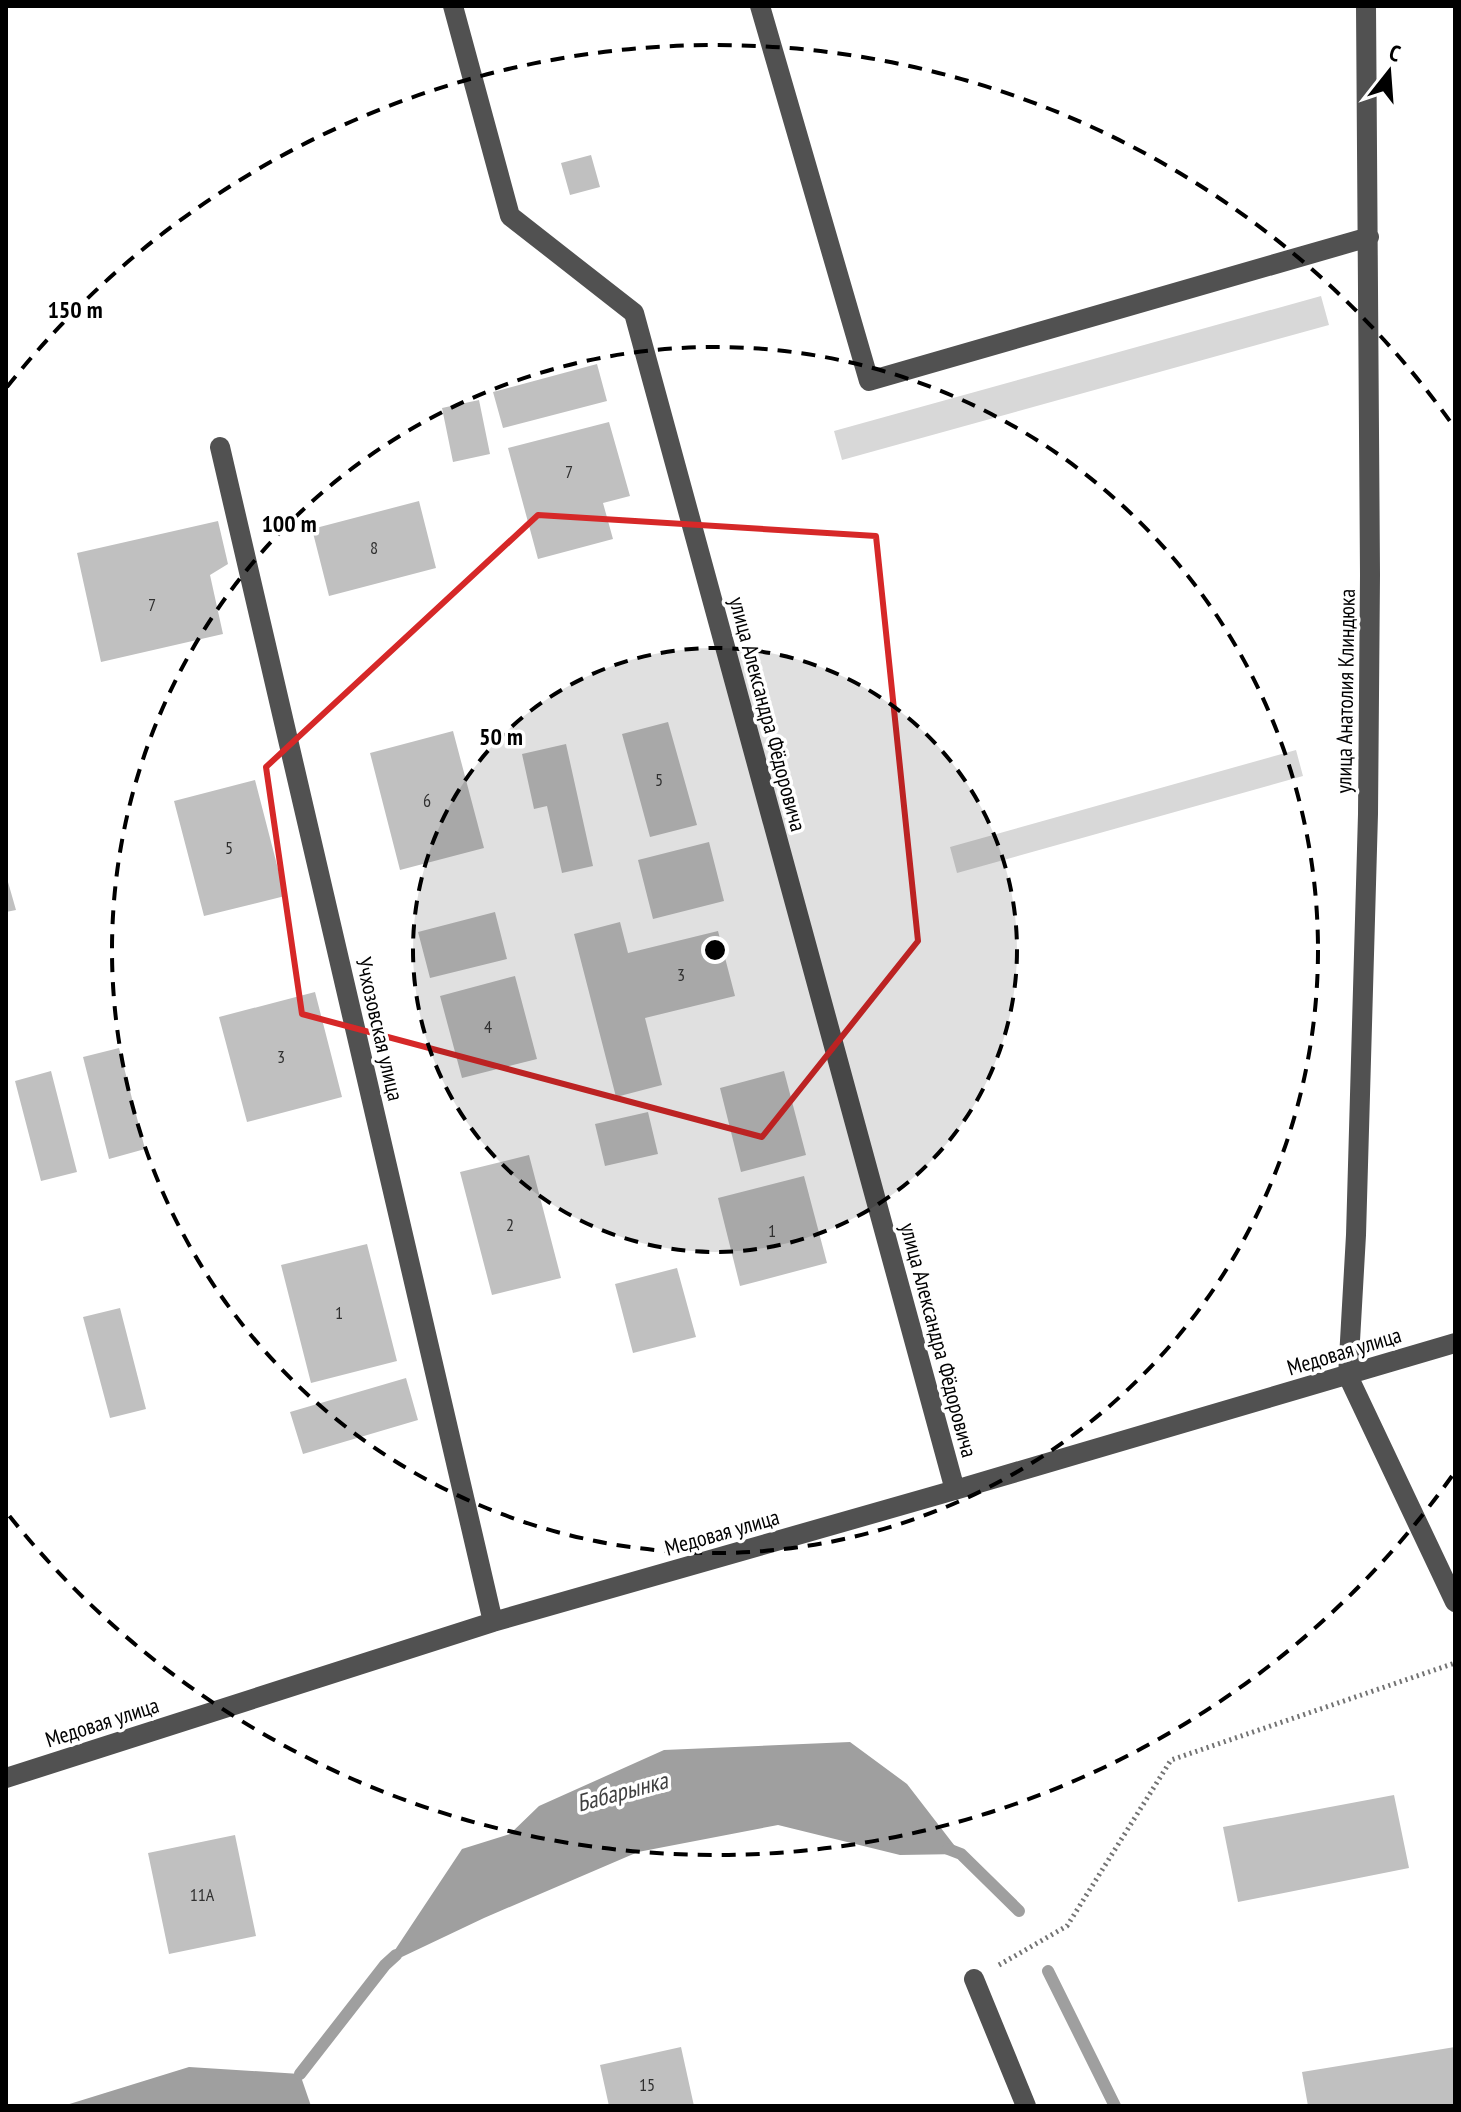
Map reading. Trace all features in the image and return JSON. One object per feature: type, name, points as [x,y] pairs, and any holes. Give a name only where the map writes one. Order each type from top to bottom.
[{"type":"street","name":"улица Александра Фёдоровича","points":[[453,6],[510,216],[634,313],[955,1490]]},
{"type":"street","points":[[760,6],[869,381],[1369,237]]},
{"type":"street","name":"улица Анатолия Клиндюка","points":[[1348,1376],[1356,1235],[1368,814],[1370,575],[1366,6]]},
{"type":"street","name":"Учхозовская улица","points":[[220,447],[493,1622]]},
{"type":"street","name":"Медовая улица","points":[[6,1778],[493,1622],[1455,1343]]},
{"type":"street","points":[[1348,1376],[1455,1602]]},
{"type":"street","points":[[974,1979],[1026,2106]]},
{"type":"path","points":[[974,1979],[1067,1926],[1171,1760],[1455,1663]]},
{"type":"highlighted area","points":[[538,515],[876,536],[918,941],[762,1137],[302,1014],[266,767]]},
{"type":"shaded area","points":[[1321,296],[1329,325],[842,460],[834,431]]},
{"type":"shaded area","points":[[1296,750],[1303,776],[957,873],[950,847]]},
{"type":"water","points":[[850,1742],[907,1784],[961,1854],[900,1855],[778,1825],[638,1852],[484,1918],[385,1965],[462,1849],[510,1834],[539,1806],[664,1750]]},
{"type":"water","points":[[189,2067],[300,2074],[311,2106],[63,2106]]},
{"type":"building","points":[[591,155],[600,187],[570,195],[561,163]]},
{"type":"building","points":[[597,364],[607,401],[503,428],[493,392]]},
{"type":"building","points":[[479,400],[490,454],[453,462],[442,408]]},
{"type":"building","points":[[609,422],[630,496],[603,503],[613,539],[538,559],[508,448]]},
{"type":"building","points":[[419,501],[436,568],[329,596],[312,529]]},
{"type":"building","points":[[218,521],[228,564],[210,575],[223,634],[101,662],[77,553]]},
{"type":"building","points":[[668,722],[697,825],[650,837],[622,734]]},
{"type":"building","points":[[453,731],[484,848],[400,870],[370,753]]},
{"type":"building","points":[[566,744],[593,866],[562,873],[547,806],[534,809],[522,754]]},
{"type":"building","points":[[255,780],[285,896],[204,916],[174,801]]},
{"type":"building","points":[[709,842],[724,901],[653,919],[638,860]]},
{"type":"building","points":[[6,875],[16,910],[6,912]]},
{"type":"building","points":[[495,912],[507,959],[430,978],[418,932]]},
{"type":"building","points":[[620,922],[628,953],[718,931],[735,996],[645,1018],[662,1085],[616,1097],[574,934]]},
{"type":"building","points":[[515,976],[537,1059],[462,1078],[440,996]]},
{"type":"building","points":[[315,992],[342,1097],[247,1122],[219,1017]]},
{"type":"building","points":[[119,1048],[145,1149],[109,1159],[83,1057]]},
{"type":"building","points":[[51,1071],[77,1172],[41,1181],[15,1081]]},
{"type":"building","points":[[784,1071],[806,1155],[741,1172],[720,1088]]},
{"type":"building","points":[[648,1112],[658,1154],[605,1166],[595,1124]]},
{"type":"building","points":[[529,1155],[561,1278],[492,1295],[460,1172]]},
{"type":"building","points":[[804,1176],[827,1263],[740,1286],[718,1198]]},
{"type":"building","points":[[367,1244],[397,1361],[311,1383],[281,1265]]},
{"type":"building","points":[[677,1268],[696,1337],[633,1353],[615,1284]]},
{"type":"building","points":[[120,1308],[146,1409],[110,1418],[83,1317]]},
{"type":"building","points":[[406,1378],[418,1420],[303,1454],[290,1412]]},
{"type":"building","points":[[1394,1795],[1409,1868],[1238,1902],[1223,1827]]},
{"type":"building","points":[[235,1835],[256,1936],[169,1954],[148,1853]]},
{"type":"building","points":[[681,2047],[694,2106],[609,2106],[600,2065]]},
{"type":"building","points":[[1455,2047],[1455,2106],[1308,2106],[1302,2072]]},
{"type":"waterway","name":"Бабарынка","points":[[948,1849],[961,1854],[1019,1911]]},
{"type":"waterway","name":"Бабарынка","points":[[300,2074],[396,1955]]},
{"type":"waterway","name":"Бабарынка","points":[[1048,1971],[1115,2106]]}]
